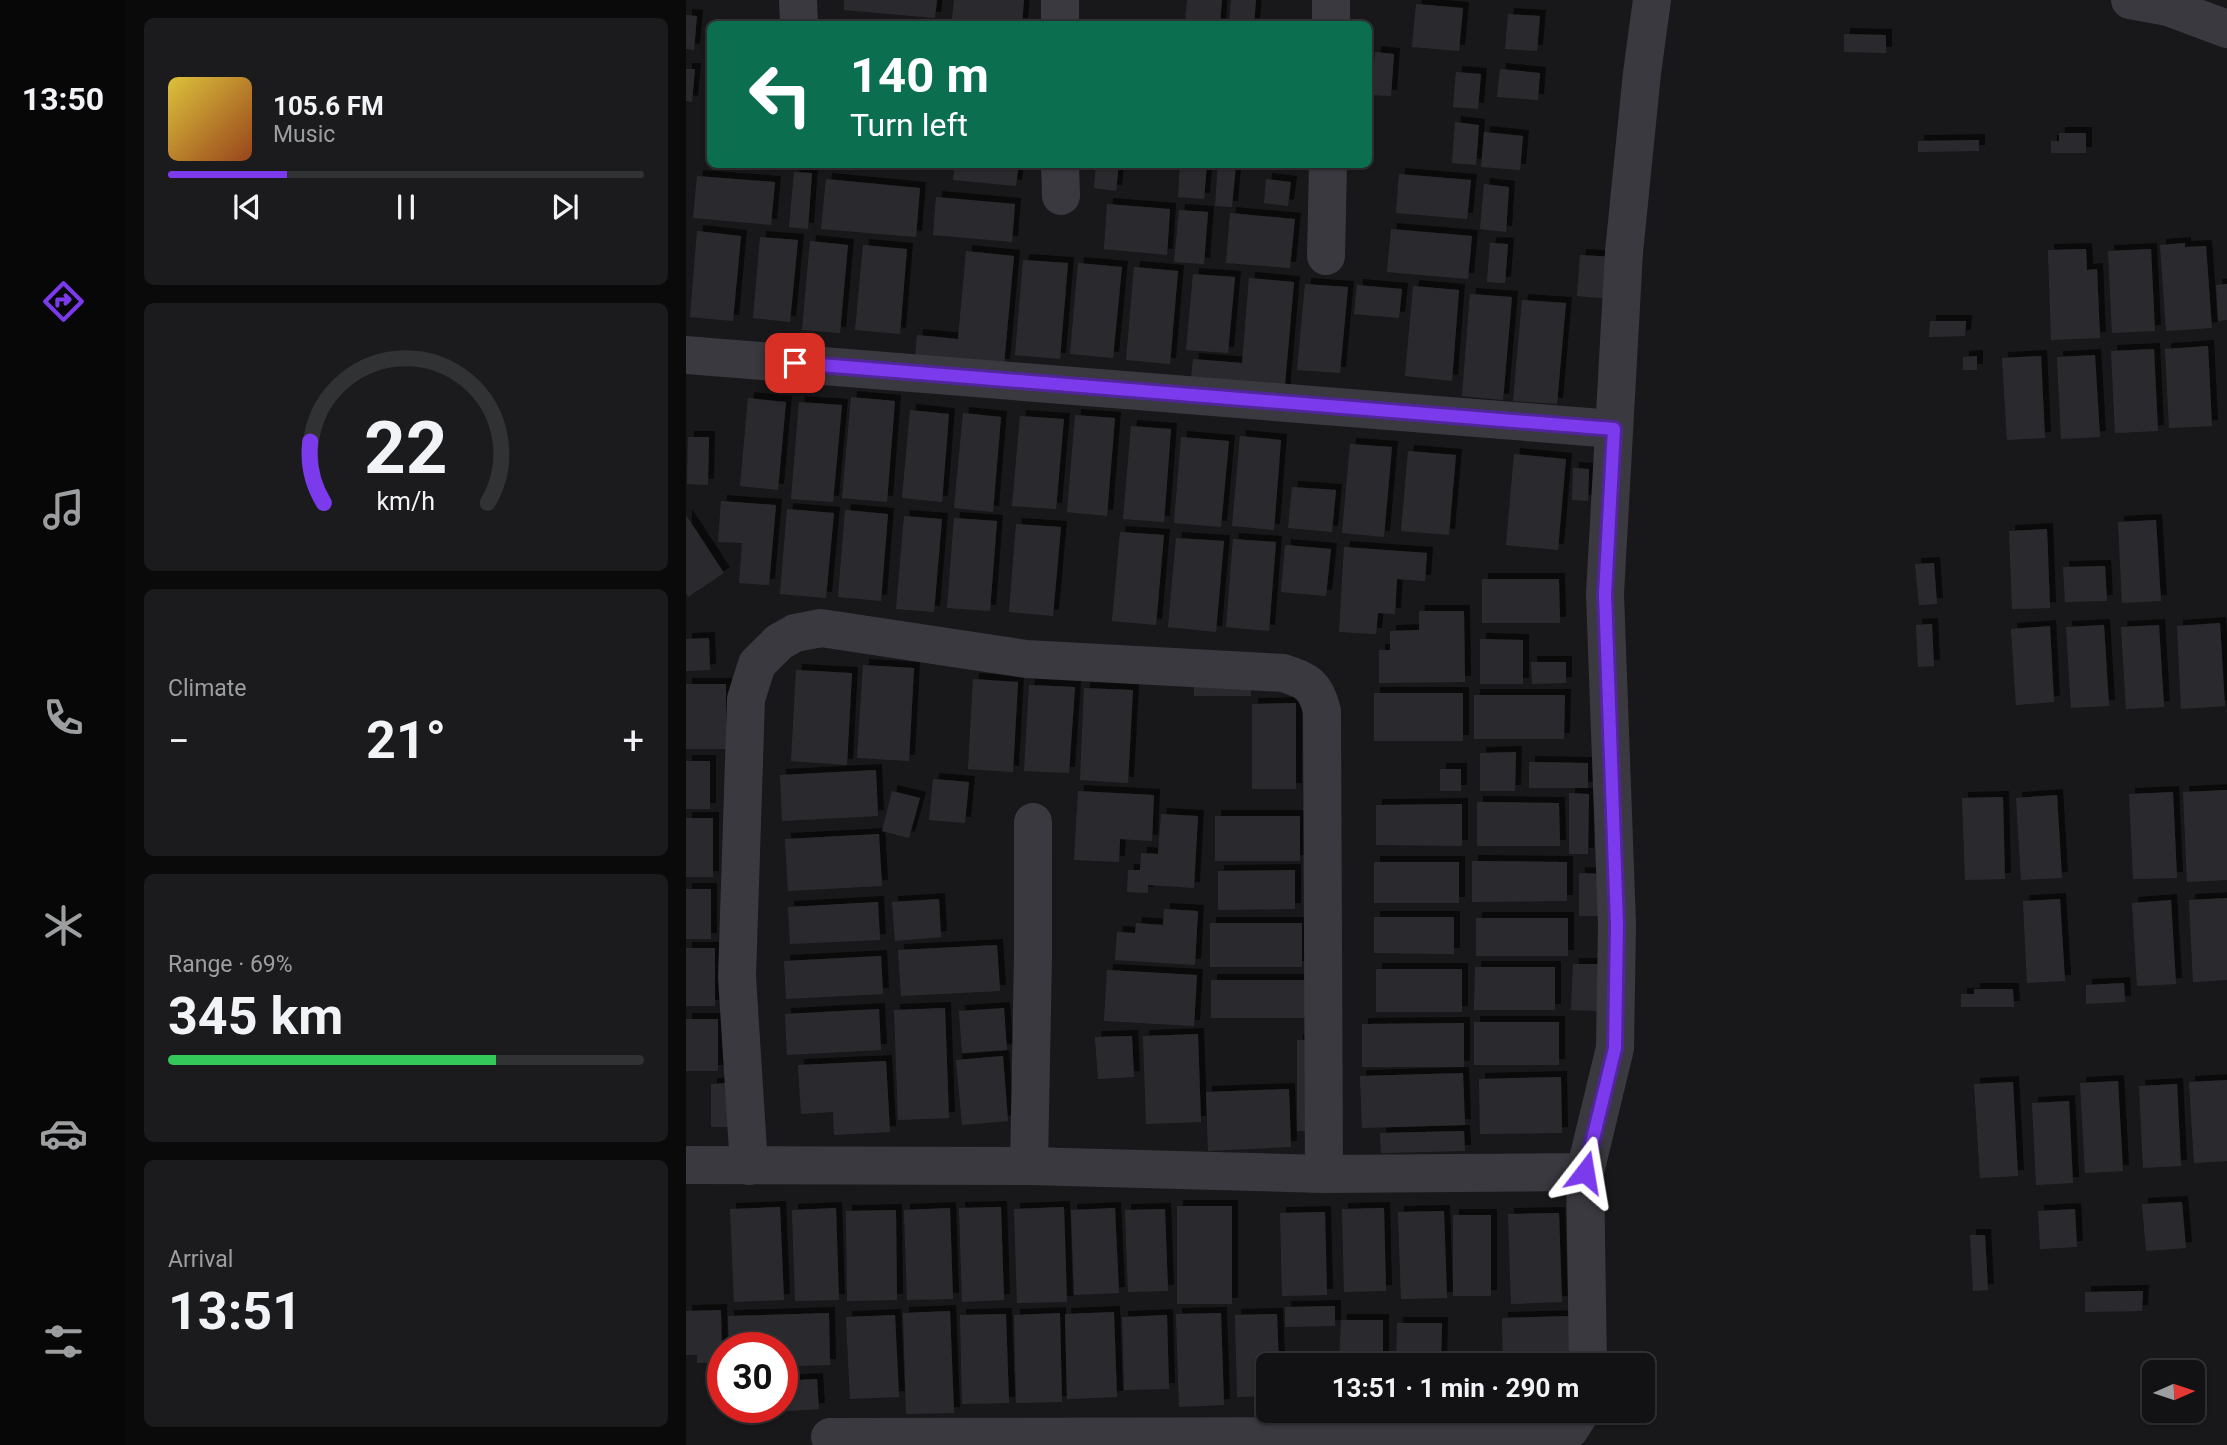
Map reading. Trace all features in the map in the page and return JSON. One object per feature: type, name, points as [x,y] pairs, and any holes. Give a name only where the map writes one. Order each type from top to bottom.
[{"type":"street","points":[[798,0],[799,21]]},
{"type":"street","points":[[1060,0],[1060,21]]},
{"type":"street","points":[[1331,0],[1331,21]]},
{"type":"street","points":[[1588,1353],[1585,1172],[1615,1048],[1617,924],[1605,594],[1624,252],[1652,0]]},
{"type":"street","points":[[2130,0],[2169,3],[2227,29]]},
{"type":"street","points":[[1326,256],[1328,168]]},
{"type":"street","points":[[686,355],[1614,429]]},
{"type":"street","points":[[749,1166],[737,977],[746,699],[757,664],[779,642],[795,633],[821,628],[1026,659],[1283,673],[1310,685],[1318,694],[1322,711],[1324,1174]]},
{"type":"street","points":[[1029,1166],[1033,822]]},
{"type":"street","points":[[686,1166],[1029,1166],[1324,1174],[1585,1172]]},
{"type":"street","points":[[830,1437],[1521,1436],[1547,1435],[1570,1429],[1574,1423]]},
{"type":"building","points":[[844,0],[937,0],[935,18],[844,10]]},
{"type":"building","points":[[954,0],[1024,0],[1022,21],[952,19]]},
{"type":"building","points":[[1187,0],[1222,0],[1220,21],[1185,21]]},
{"type":"building","points":[[1231,0],[1256,0],[1254,21],[1229,21]]},
{"type":"building","points":[[1416,4],[1463,8],[1459,51],[1412,47]]},
{"type":"building","points":[[1508,14],[1540,16],[1537,51],[1505,49]]},
{"type":"building","points":[[686,15],[697,16],[694,50],[686,49]]},
{"type":"building","points":[[1844,34],[1886,35],[1886,53],[1844,52]]},
{"type":"building","points":[[1375,52],[1394,54],[1391,96],[1372,95]]},
{"type":"building","points":[[686,69],[695,69],[692,102],[686,101]]},
{"type":"building","points":[[1500,69],[1540,73],[1538,100],[1497,97]]},
{"type":"building","points":[[1456,72],[1481,74],[1478,109],[1453,107]]},
{"type":"building","points":[[1455,122],[1479,125],[1476,165],[1452,163]]},
{"type":"building","points":[[1484,132],[1523,136],[1520,170],[1481,167]]},
{"type":"building","points":[[2059,133],[2086,133],[2086,153],[2051,153],[2051,141],[2059,141]]},
{"type":"building","points":[[1979,140],[1979,151],[1918,152],[1918,141]]},
{"type":"building","points":[[954,168],[1018,170],[1016,186],[953,180]]},
{"type":"building","points":[[1096,168],[1119,168],[1116,191],[1094,188]]},
{"type":"building","points":[[1180,168],[1207,168],[1204,199],[1178,197]]},
{"type":"building","points":[[1218,168],[1236,168],[1232,207],[1215,206]]},
{"type":"building","points":[[794,172],[812,173],[808,229],[789,227]]},
{"type":"building","points":[[1399,174],[1471,180],[1467,219],[1396,213]]},
{"type":"building","points":[[697,176],[775,182],[771,225],[693,218]]},
{"type":"building","points":[[826,179],[920,188],[916,237],[821,229]]},
{"type":"building","points":[[1266,179],[1291,182],[1288,206],[1264,203]]},
{"type":"building","points":[[1484,184],[1509,187],[1506,232],[1480,229]]},
{"type":"building","points":[[936,197],[1015,204],[1012,242],[933,235]]},
{"type":"building","points":[[1107,204],[1170,209],[1167,255],[1104,249]]},
{"type":"building","points":[[1179,210],[1208,212],[1204,264],[1174,262]]},
{"type":"building","points":[[1230,213],[1295,219],[1290,268],[1226,263]]},
{"type":"building","points":[[1391,229],[1472,236],[1468,279],[1387,272]]},
{"type":"building","points":[[697,231],[741,236],[733,321],[690,317]]},
{"type":"building","points":[[760,237],[798,240],[790,322],[753,318]]},
{"type":"building","points":[[810,241],[848,245],[840,333],[802,330]]},
{"type":"building","points":[[1490,243],[1508,244],[1505,283],[1487,282]]},
{"type":"building","points":[[2185,243],[2185,247],[2206,246],[2212,328],[2166,331],[2160,245]]},
{"type":"building","points":[[863,245],[907,249],[900,334],[855,330]]},
{"type":"building","points":[[2086,249],[2087,270],[2097,269],[2100,338],[2051,340],[2048,250]]},
{"type":"building","points":[[2151,249],[2155,331],[2112,333],[2108,251]]},
{"type":"building","points":[[966,251],[1014,256],[1004,365],[915,357],[917,335],[958,339]]},
{"type":"building","points":[[1580,255],[1616,257],[1613,299],[1577,296]]},
{"type":"building","points":[[1023,260],[1068,263],[1060,359],[1015,355]]},
{"type":"building","points":[[1078,263],[1122,267],[1113,358],[1070,354]]},
{"type":"building","points":[[1134,267],[1178,271],[1170,364],[1126,360]]},
{"type":"building","points":[[1193,274],[1235,277],[1228,353],[1186,350]]},
{"type":"building","points":[[1249,278],[1294,282],[1284,396],[1190,388],[1193,359],[1242,363]]},
{"type":"building","points":[[1305,284],[1348,287],[1340,373],[1297,370]]},
{"type":"building","points":[[2227,284],[2227,320],[2218,321],[2216,285]]},
{"type":"building","points":[[1357,285],[1402,289],[1399,318],[1354,314]]},
{"type":"building","points":[[1413,286],[1459,290],[1452,381],[1405,376]]},
{"type":"building","points":[[1470,294],[1512,297],[1503,400],[1462,396]]},
{"type":"building","points":[[1522,300],[1566,303],[1557,404],[1513,401]]},
{"type":"building","points":[[1930,321],[1966,321],[1965,336],[1929,337]]},
{"type":"building","points":[[2208,346],[2212,426],[2169,428],[2165,349]]},
{"type":"building","points":[[2154,349],[2158,431],[2115,433],[2111,351]]},
{"type":"building","points":[[2095,355],[2100,437],[2061,439],[2057,357]]},
{"type":"building","points":[[1977,356],[1977,370],[1963,370],[1963,357]]},
{"type":"building","points":[[2041,356],[2045,438],[2007,440],[2002,358]]},
{"type":"building","points":[[851,397],[895,401],[887,502],[842,498]]},
{"type":"building","points":[[748,398],[786,402],[778,490],[740,486]]},
{"type":"building","points":[[799,402],[842,405],[833,502],[791,499]]},
{"type":"building","points":[[910,410],[949,414],[942,502],[902,498]]},
{"type":"building","points":[[963,413],[1001,417],[993,512],[954,508]]},
{"type":"building","points":[[1075,415],[1115,418],[1107,516],[1067,512]]},
{"type":"building","points":[[1020,416],[1064,419],[1056,509],[1012,506]]},
{"type":"building","points":[[1131,426],[1171,429],[1164,522],[1123,519]]},
{"type":"building","points":[[1240,436],[1281,440],[1274,530],[1232,526]]},
{"type":"building","points":[[688,437],[709,437],[708,485],[687,484]]},
{"type":"building","points":[[1181,437],[1229,441],[1221,527],[1174,523]]},
{"type":"building","points":[[1350,444],[1392,447],[1384,537],[1342,533]]},
{"type":"building","points":[[1408,451],[1456,455],[1449,535],[1401,531]]},
{"type":"building","points":[[1514,454],[1566,459],[1558,550],[1506,545]]},
{"type":"building","points":[[1573,468],[1589,469],[1588,501],[1572,500]]},
{"type":"building","points":[[1292,487],[1336,490],[1332,532],[1288,528]]},
{"type":"building","points":[[721,501],[776,505],[769,585],[739,583],[742,543],[718,542]]},
{"type":"building","points":[[787,509],[834,513],[826,598],[780,594]]},
{"type":"building","points":[[845,510],[888,514],[881,601],[838,597]]},
{"type":"building","points":[[686,515],[724,573],[688,597],[686,593]]},
{"type":"building","points":[[904,516],[942,519],[934,612],[896,609]]},
{"type":"building","points":[[954,518],[997,521],[990,611],[947,608]]},
{"type":"building","points":[[2156,520],[2161,601],[2122,603],[2118,522]]},
{"type":"building","points":[[1016,524],[1061,527],[1053,616],[1009,612]]},
{"type":"building","points":[[2047,529],[2050,608],[2012,609],[2009,531]]},
{"type":"building","points":[[1120,532],[1164,535],[1156,625],[1112,621]]},
{"type":"building","points":[[1176,538],[1224,541],[1216,632],[1168,627]]},
{"type":"building","points":[[1233,539],[1276,542],[1269,631],[1226,627]]},
{"type":"building","points":[[1285,545],[1331,549],[1326,596],[1281,592]]},
{"type":"building","points":[[1344,547],[1427,553],[1425,581],[1397,579],[1395,614],[1378,613],[1376,634],[1339,632]]},
{"type":"building","points":[[1934,563],[1937,604],[1919,605],[1915,564]]},
{"type":"building","points":[[2105,566],[2107,601],[2065,602],[2063,567]]},
{"type":"building","points":[[1482,579],[1559,579],[1560,623],[1482,623]]},
{"type":"building","points":[[1419,611],[1464,611],[1465,682],[1379,683],[1379,650],[1390,650],[1390,631],[1419,630]]},
{"type":"building","points":[[2220,623],[2225,706],[2181,709],[2177,626]]},
{"type":"building","points":[[1932,624],[1934,666],[1918,667],[1916,625]]},
{"type":"building","points":[[2104,625],[2109,706],[2071,708],[2066,627]]},
{"type":"building","points":[[2159,625],[2164,707],[2126,709],[2121,627]]},
{"type":"building","points":[[2050,626],[2054,702],[2016,705],[2011,629]]},
{"type":"building","points":[[709,638],[710,670],[686,671],[686,639]]},
{"type":"building","points":[[1480,639],[1523,640],[1523,684],[1480,684]]},
{"type":"building","points":[[1531,662],[1566,662],[1566,683],[1532,684]]},
{"type":"building","points":[[863,665],[914,668],[909,761],[857,758]]},
{"type":"building","points":[[796,670],[852,673],[847,765],[791,761]]},
{"type":"building","points":[[1194,677],[1250,677],[1251,696],[1194,696]]},
{"type":"building","points":[[973,679],[1018,682],[1013,772],[968,769]]},
{"type":"building","points":[[686,684],[726,684],[726,749],[686,749]]},
{"type":"building","points":[[1029,685],[1075,687],[1069,773],[1024,771]]},
{"type":"building","points":[[1084,688],[1133,690],[1128,783],[1080,780]]},
{"type":"building","points":[[1374,693],[1463,693],[1463,741],[1374,741]]},
{"type":"building","points":[[1474,695],[1565,695],[1564,739],[1474,739]]},
{"type":"building","points":[[1296,703],[1296,789],[1252,789],[1252,704]]},
{"type":"building","points":[[1516,752],[1515,791],[1480,791],[1480,753]]},
{"type":"building","points":[[686,761],[710,761],[710,809],[686,809]]},
{"type":"building","points":[[1529,762],[1588,763],[1588,788],[1529,788]]},
{"type":"building","points":[[1440,769],[1461,769],[1461,791],[1440,791]]},
{"type":"building","points":[[876,770],[878,816],[782,821],[780,775]]},
{"type":"building","points":[[933,779],[969,782],[965,823],[929,820]]},
{"type":"building","points":[[2227,790],[2227,880],[2187,882],[2183,792]]},
{"type":"building","points":[[892,791],[920,798],[909,838],[882,831]]},
{"type":"building","points":[[1078,791],[1154,795],[1152,841],[1120,839],[1119,862],[1074,860]]},
{"type":"building","points":[[2173,792],[2177,878],[2133,879],[2129,794]]},
{"type":"building","points":[[1569,793],[1589,794],[1588,854],[1569,854]]},
{"type":"building","points":[[2057,795],[2062,878],[2021,880],[2016,798]]},
{"type":"building","points":[[2003,797],[2005,879],[1965,880],[1962,798]]},
{"type":"building","points":[[1477,802],[1559,803],[1560,846],[1477,846]]},
{"type":"building","points":[[1462,804],[1462,846],[1376,845],[1376,805]]},
{"type":"building","points":[[1161,814],[1198,816],[1194,888],[1148,885],[1148,893],[1127,892],[1128,870],[1140,870],[1141,853],[1158,854]]},
{"type":"building","points":[[1215,816],[1300,816],[1300,861],[1215,861]]},
{"type":"building","points":[[686,818],[713,818],[713,877],[686,877]]},
{"type":"building","points":[[879,834],[882,886],[788,891],[785,839]]},
{"type":"building","points":[[1472,861],[1567,862],[1567,901],[1472,902]]},
{"type":"building","points":[[1374,862],[1459,862],[1459,903],[1374,903]]},
{"type":"building","points":[[1295,870],[1295,909],[1218,910],[1218,871]]},
{"type":"building","points":[[1579,873],[1606,874],[1606,916],[1579,916]]},
{"type":"building","points":[[686,889],[711,889],[711,939],[686,939]]},
{"type":"building","points":[[2227,898],[2227,980],[2193,982],[2189,900]]},
{"type":"building","points":[[939,899],[941,937],[895,941],[892,902]]},
{"type":"building","points":[[2060,899],[2065,981],[2027,983],[2023,901]]},
{"type":"building","points":[[2171,900],[2176,984],[2137,986],[2132,903]]},
{"type":"building","points":[[878,902],[880,940],[790,944],[788,907]]},
{"type":"building","points":[[1164,909],[1198,911],[1195,965],[1115,960],[1117,932],[1135,933],[1136,923],[1163,925]]},
{"type":"building","points":[[1374,917],[1454,917],[1454,954],[1374,953]]},
{"type":"building","points":[[1476,918],[1568,918],[1568,956],[1476,956]]},
{"type":"building","points":[[1210,923],[1302,923],[1302,967],[1210,967]]},
{"type":"building","points":[[997,945],[1000,991],[901,996],[898,950]]},
{"type":"building","points":[[686,948],[715,948],[715,1006],[686,1006]]},
{"type":"building","points":[[881,956],[883,994],[786,999],[784,961]]},
{"type":"building","points":[[1573,964],[1599,964],[1598,1011],[1571,1010]]},
{"type":"building","points":[[1475,967],[1555,967],[1555,1010],[1474,1010]]},
{"type":"building","points":[[1376,969],[1462,969],[1462,1012],[1376,1012]]},
{"type":"building","points":[[1107,970],[1197,975],[1194,1026],[1104,1021]]},
{"type":"building","points":[[1211,980],[1308,980],[1308,1018],[1211,1018]]},
{"type":"building","points":[[2124,983],[2125,1002],[2086,1004],[2086,985]]},
{"type":"building","points":[[1974,989],[2013,989],[2014,1007],[1961,1007],[1961,994],[1974,994]]},
{"type":"building","points":[[945,1008],[949,1118],[898,1120],[894,1010]]},
{"type":"building","points":[[1004,1008],[1007,1050],[962,1053],[959,1011]]},
{"type":"building","points":[[879,1009],[881,1050],[787,1055],[785,1014]]},
{"type":"building","points":[[686,1019],[718,1019],[718,1071],[686,1071]]},
{"type":"building","points":[[1474,1022],[1559,1022],[1559,1065],[1474,1065]]},
{"type":"building","points":[[1464,1023],[1464,1067],[1362,1067],[1362,1024]]},
{"type":"building","points":[[1198,1034],[1201,1122],[1146,1124],[1143,1036]]},
{"type":"building","points":[[1132,1036],[1134,1077],[1098,1079],[1095,1037]]},
{"type":"building","points":[[1297,1040],[1321,1040],[1321,1131],[1297,1131]]},
{"type":"building","points":[[1003,1056],[1008,1121],[962,1125],[956,1060]]},
{"type":"building","points":[[886,1061],[890,1132],[834,1135],[833,1112],[801,1114],[798,1065]]},
{"type":"building","points":[[1463,1073],[1465,1125],[1362,1128],[1360,1076]]},
{"type":"building","points":[[1561,1077],[1562,1133],[1480,1134],[1479,1079]]},
{"type":"building","points":[[2227,1080],[2227,1161],[2194,1163],[2189,1082]]},
{"type":"building","points":[[2118,1081],[2123,1171],[2085,1173],[2080,1083]]},
{"type":"building","points":[[2013,1082],[2018,1176],[1980,1178],[1974,1084]]},
{"type":"building","points":[[730,1083],[730,1127],[711,1127],[711,1084]]},
{"type":"building","points":[[2177,1084],[2181,1166],[2143,1168],[2139,1086]]},
{"type":"building","points":[[1289,1089],[1291,1147],[1208,1151],[1206,1092]]},
{"type":"building","points":[[2069,1101],[2073,1183],[2036,1185],[2032,1103]]},
{"type":"building","points":[[1464,1131],[1465,1151],[1381,1153],[1380,1133]]},
{"type":"building","points":[[2182,1202],[2186,1248],[2146,1251],[2142,1204]]},
{"type":"building","points":[[1177,1206],[1232,1206],[1232,1304],[1177,1304]]},
{"type":"building","points":[[780,1207],[784,1300],[734,1302],[730,1209]]},
{"type":"building","points":[[1001,1207],[1004,1300],[962,1302],[959,1208]]},
{"type":"building","points":[[1064,1207],[1067,1302],[1017,1303],[1014,1209]]},
{"type":"building","points":[[836,1208],[839,1300],[795,1301],[792,1210]]},
{"type":"building","points":[[950,1208],[953,1299],[907,1300],[904,1210]]},
{"type":"building","points":[[1115,1208],[1119,1293],[1074,1295],[1071,1210]]},
{"type":"building","points":[[1384,1208],[1386,1291],[1344,1292],[1342,1209]]},
{"type":"building","points":[[1165,1209],[1168,1291],[1128,1292],[1125,1210]]},
{"type":"building","points":[[2075,1209],[2077,1247],[2040,1249],[2038,1211]]},
{"type":"building","points":[[896,1210],[897,1300],[847,1301],[846,1211]]},
{"type":"building","points":[[1444,1211],[1447,1298],[1401,1299],[1398,1212]]},
{"type":"building","points":[[1325,1212],[1327,1295],[1282,1296],[1280,1213]]},
{"type":"building","points":[[1559,1213],[1562,1302],[1511,1304],[1508,1214]]},
{"type":"building","points":[[1453,1215],[1491,1215],[1491,1296],[1453,1296]]},
{"type":"building","points":[[1970,1235],[1985,1235],[1988,1290],[1973,1291]]},
{"type":"building","points":[[2143,1291],[2142,1311],[2085,1312],[2085,1292]]},
{"type":"building","points":[[1335,1306],[1335,1326],[1285,1327],[1285,1307]]},
{"type":"building","points":[[721,1310],[721,1332],[707,1332],[707,1363],[697,1363],[697,1355],[686,1355],[686,1311]]},
{"type":"building","points":[[950,1311],[954,1413],[906,1414],[903,1313]]},
{"type":"building","points":[[1114,1312],[1117,1397],[1067,1399],[1065,1314]]},
{"type":"building","points":[[829,1313],[830,1365],[798,1366],[798,1332],[728,1332],[728,1316]]},
{"type":"building","points":[[1060,1313],[1062,1402],[1016,1403],[1014,1315]]},
{"type":"building","points":[[1221,1313],[1224,1405],[1179,1407],[1176,1314]]},
{"type":"building","points":[[1006,1314],[1009,1403],[962,1404],[960,1315]]},
{"type":"building","points":[[1277,1314],[1279,1353],[1256,1353],[1256,1396],[1237,1397],[1235,1315]]},
{"type":"building","points":[[895,1315],[899,1397],[850,1399],[846,1317]]},
{"type":"building","points":[[1167,1315],[1169,1389],[1124,1390],[1122,1317]]},
{"type":"building","points":[[1573,1316],[1574,1353],[1503,1353],[1502,1318]]},
{"type":"building","points":[[1341,1320],[1383,1320],[1383,1353],[1340,1353]]},
{"type":"building","points":[[1397,1323],[1442,1323],[1441,1353],[1396,1353]]},
{"type":"building","points":[[817,1379],[819,1409],[798,1410],[798,1380]]},
{"type":"building","points":[[1409,1423],[1445,1423],[1445,1429],[1410,1432]]},
{"type":"route","points":[[795,363],[1614,429],[1605,594],[1617,924],[1615,1048],[1585,1172]]}]
